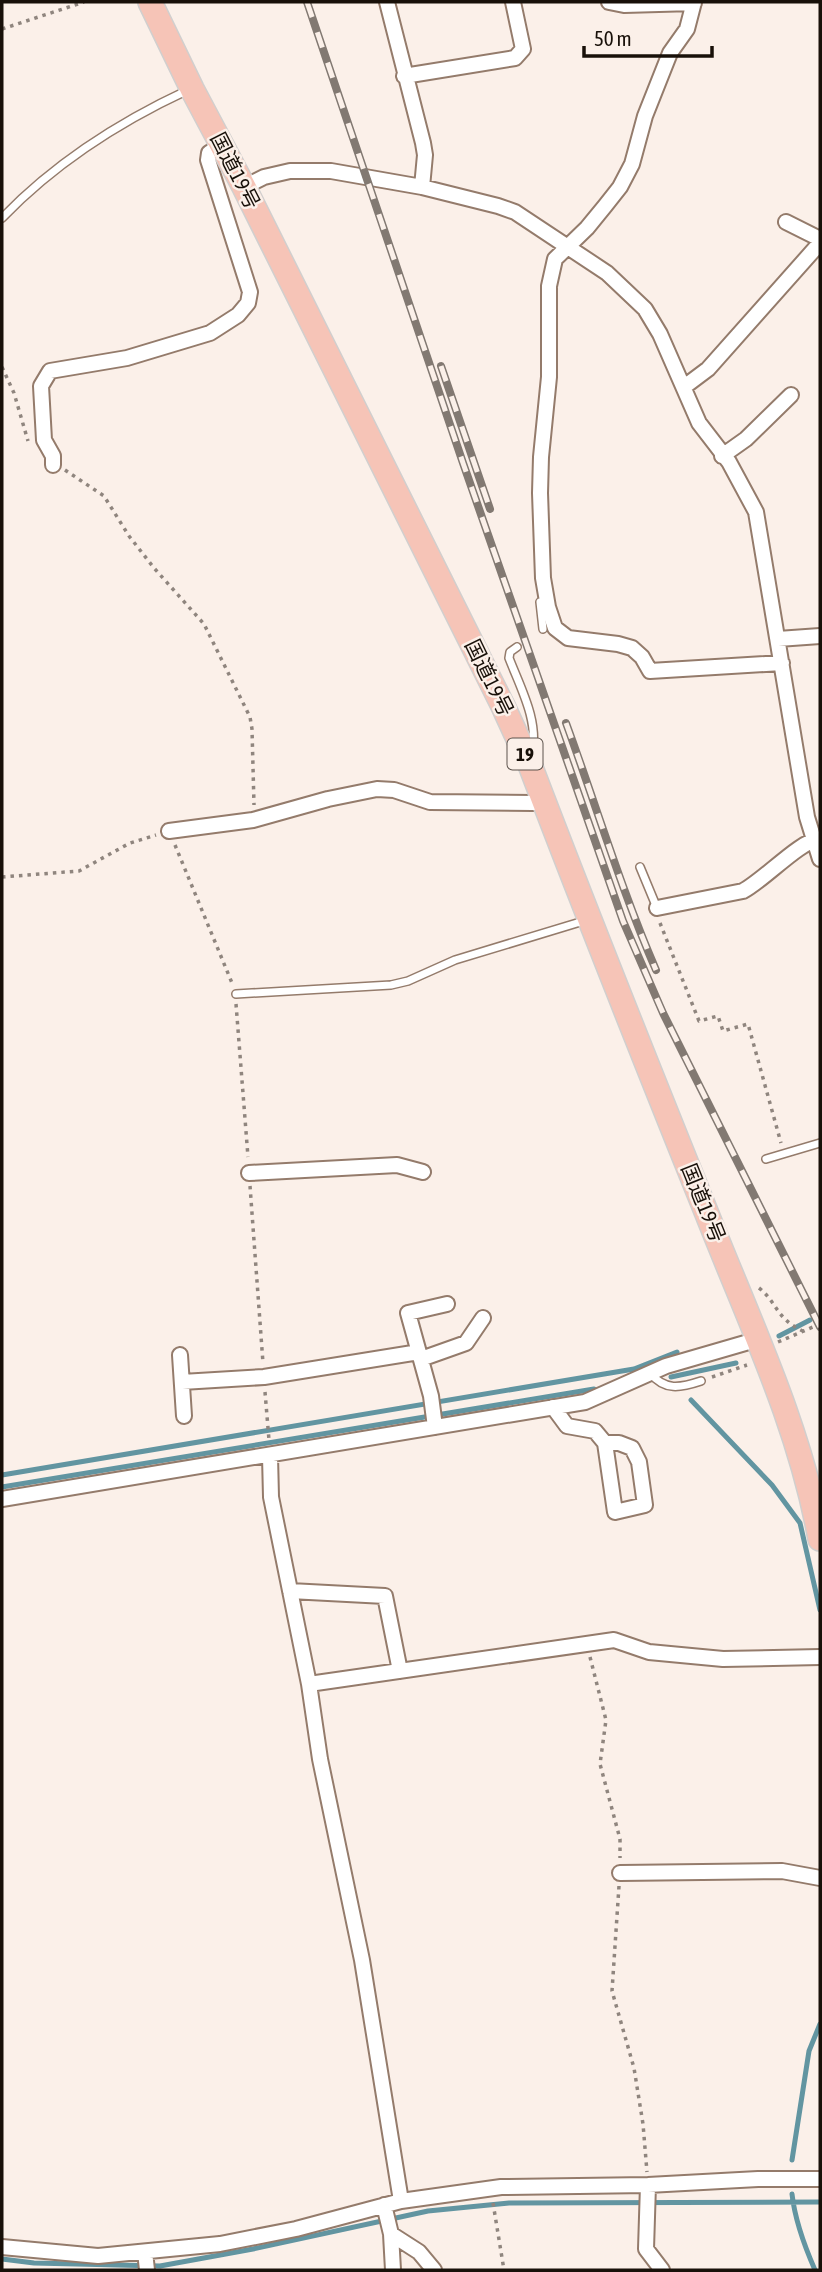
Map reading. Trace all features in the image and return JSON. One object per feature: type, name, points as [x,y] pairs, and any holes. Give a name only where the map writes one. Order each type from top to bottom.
[{"type":"highway","name":"国道19号","points":[[150,2],[191,89],[244,187],[503,706],[530,765],[708,1217],[767,1341],[814,1504],[820,1539]]},
{"type":"street","points":[[387,2],[425,155],[422,187]]},
{"type":"street","points":[[404,76],[515,58],[523,49],[513,2]]},
{"type":"street","points":[[609,2],[624,5],[694,2],[687,29],[670,53],[645,116],[632,164],[606,205],[555,260],[549,286],[549,377],[540,469],[543,578],[548,607],[555,628],[568,638],[632,648],[642,657],[650,671],[782,663]]},
{"type":"street","points":[[53,465],[53,456],[44,440],[41,386],[50,371],[127,358],[210,333],[238,315],[248,303],[250,292],[208,160],[209,153],[222,145]]},
{"type":"street","points":[[244,187],[264,177],[290,171],[331,172],[422,187],[515,212],[607,273],[645,309],[660,334],[699,423],[729,462],[756,512],[807,817],[820,859]]},
{"type":"street","points":[[684,387],[708,369],[820,241],[786,222]]},
{"type":"street","points":[[722,456],[746,439],[791,395]]},
{"type":"street","points":[[778,639],[820,636]]},
{"type":"street","points":[[169,831],[253,820],[328,799],[383,788],[430,802],[533,803],[543,800]]},
{"type":"street","points":[[657,908],[743,891],[816,839]]},
{"type":"street","points":[[249,1173],[397,1165],[423,1172]]},
{"type":"street","points":[[435,1427],[431,1396],[408,1313],[447,1304]]},
{"type":"street","points":[[182,1382],[264,1377],[420,1355],[466,1343],[483,1318]]},
{"type":"street","points":[[2,1499],[585,1402],[676,1362],[767,1341]]},
{"type":"street","points":[[180,1355],[184,1416]]},
{"type":"street","points":[[552,1407],[566,1426],[594,1430],[605,1443],[615,1512],[645,1505],[639,1462],[632,1448],[619,1443],[605,1443]]},
{"type":"street","points":[[270,1456],[271,1497],[309,1684],[320,1759],[362,1960],[401,2201]]},
{"type":"street","points":[[290,1591],[385,1596],[400,1671]]},
{"type":"street","points":[[309,1684],[614,1640],[649,1652],[723,1659],[820,1657]]},
{"type":"street","points":[[620,1873],[782,1871],[820,1878]]},
{"type":"street","points":[[2,2246],[98,2256],[232,2242],[401,2201],[501,2187],[820,2179]]},
{"type":"street","points":[[648,2185],[646,2249],[662,2270]]},
{"type":"street","points":[[384,2205],[391,2234],[393,2270]]},
{"type":"street","points":[[391,2234],[419,2252],[434,2270]]},
{"type":"street","points":[[145,2252],[147,2270]]},
{"type":"lane","points":[[2,218],[41,181],[79,151],[152,107],[191,89]]},
{"type":"lane","points":[[543,578],[538,587],[543,629]]},
{"type":"lane","points":[[517,647],[510,652],[509,658],[533,723],[535,741],[530,765]]},
{"type":"lane","points":[[640,866],[657,908]]},
{"type":"lane","points":[[236,994],[391,985],[408,981],[455,960],[591,919]]},
{"type":"lane","points":[[765,1159],[820,1143]]},
{"type":"lane","points":[[650,1372],[660,1383],[669,1387],[701,1381]]},
{"type":"path","points":[[2,29],[84,2]]},
{"type":"path","points":[[2,367],[14,393],[27,440],[34,452],[104,496],[145,557],[204,624],[253,729],[253,820]]},
{"type":"path","points":[[2,877],[79,871],[130,843],[169,831],[236,994],[270,1456]]},
{"type":"path","points":[[657,908],[657,917],[699,1021],[718,1016],[723,1031],[748,1024],[784,1154]]},
{"type":"path","points":[[754,1287],[761,1288],[773,1307],[801,1330]]},
{"type":"path","points":[[767,1341],[820,1324]]},
{"type":"path","points":[[701,1381],[749,1364]]},
{"type":"path","points":[[587,1645],[606,1720],[600,1764],[620,1839],[612,1991],[634,2068],[643,2124],[648,2185]]},
{"type":"path","points":[[494,2214],[503,2270]]},
{"type":"waterway","points":[[779,1336],[810,1320]]},
{"type":"waterway","points":[[2,1475],[634,1369],[677,1352]]},
{"type":"waterway","points":[[671,1377],[736,1363]]},
{"type":"waterway","points":[[2,1487],[594,1389]]},
{"type":"waterway","points":[[691,1400],[772,1485],[800,1523],[820,1610]]},
{"type":"waterway","points":[[792,2160],[809,2051],[820,2024]]},
{"type":"waterway","points":[[792,2194],[800,2233],[815,2270]]},
{"type":"waterway","points":[[2,2259],[34,2263],[160,2266],[428,2211],[509,2203],[820,2202]]},
{"type":"railway","points":[[307,2],[463,463],[623,921],[663,1013],[820,1327]]},
{"type":"railway","points":[[441,366],[490,509]]},
{"type":"railway","points":[[566,723],[620,878],[656,970]]}]
